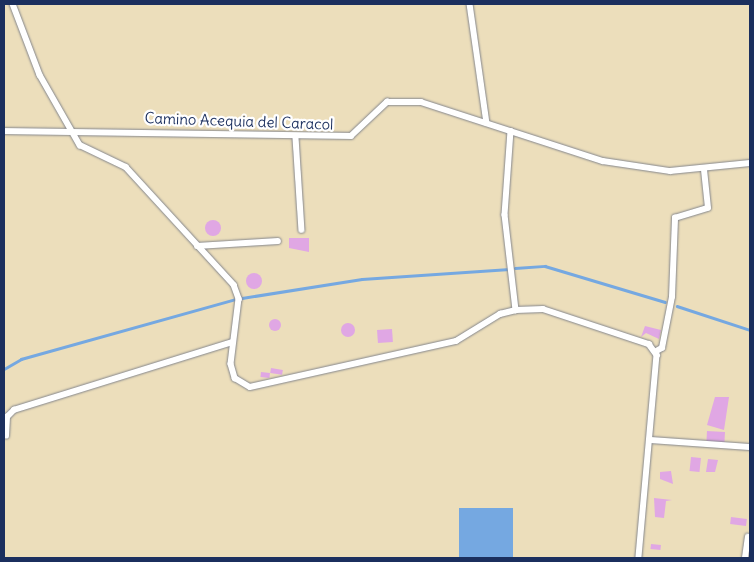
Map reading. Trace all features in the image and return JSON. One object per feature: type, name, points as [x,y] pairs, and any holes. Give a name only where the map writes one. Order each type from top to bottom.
[{"type":"street","points":[[13,4],[40,75],[80,146],[126,167],[234,285],[239,299],[232,342],[235,378],[250,387],[456,341],[500,314],[516,310],[543,310],[649,344],[655,352],[650,440],[639,558]]},
{"type":"street","points":[[470,4],[487,123]]},
{"type":"street","name":"Camino Acequia del Caracol","points":[[4,131],[73,134],[153,130],[296,138],[351,136],[388,102],[421,102],[604,161],[670,171],[704,170],[750,164]]},
{"type":"street","points":[[511,131],[505,215],[516,310]]},
{"type":"street","points":[[296,138],[302,230]]},
{"type":"street","points":[[655,352],[662,348],[672,298],[675,218],[708,208],[704,170]]},
{"type":"street","points":[[197,246],[278,241]]},
{"type":"street","points":[[6,436],[7,417],[14,410],[232,342]]},
{"type":"street","points":[[650,440],[750,447]]},
{"type":"street","points":[[746,558],[748,537]]},
{"type":"water","points":[[459,508],[513,508],[513,558],[459,558]]},
{"type":"building","points":[[213,220],[221,228],[213,236],[205,228]]},
{"type":"building","points":[[289,238],[309,238],[309,252],[289,248]]},
{"type":"building","points":[[254,273],[262,281],[254,289],[246,281]]},
{"type":"building","points":[[273,319],[277,319],[281,325],[277,331],[273,331],[269,327],[269,323]]},
{"type":"building","points":[[345,323],[351,323],[355,330],[351,337],[345,337],[341,333],[341,327]]},
{"type":"building","points":[[645,326],[661,330],[659,339],[646,333],[641,337]]},
{"type":"building","points":[[392,329],[393,342],[378,343],[377,330]]},
{"type":"building","points":[[271,368],[283,370],[282,375],[270,373]]},
{"type":"building","points":[[261,372],[270,373],[269,378],[260,377]]},
{"type":"building","points":[[715,397],[729,397],[724,430],[707,425]]},
{"type":"building","points":[[707,431],[725,432],[724,443],[706,442]]},
{"type":"building","points":[[691,457],[701,458],[699,472],[690,471]]},
{"type":"building","points":[[708,459],[718,460],[715,472],[706,472]]},
{"type":"building","points":[[671,471],[673,484],[660,479],[660,472]]},
{"type":"building","points":[[654,498],[672,500],[666,501],[664,518],[655,517]]},
{"type":"building","points":[[731,517],[747,519],[746,526],[730,524]]},
{"type":"building","points":[[651,544],[661,545],[660,550],[650,549]]},
{"type":"waterway","points":[[515,268],[545,266],[665,302]]},
{"type":"waterway","points":[[242,298],[362,279],[510,269]]},
{"type":"waterway","points":[[4,369],[21,359],[236,299]]},
{"type":"waterway","points":[[677,306],[750,330]]}]
